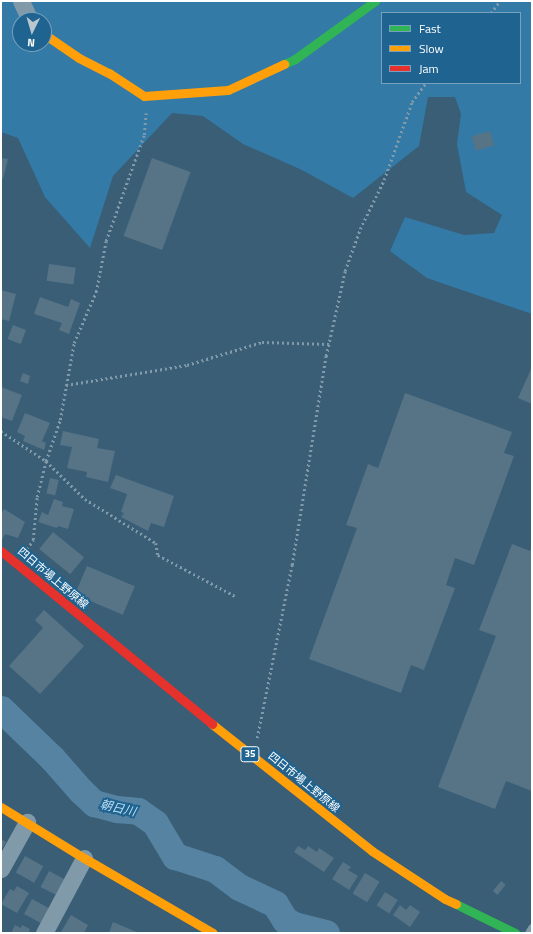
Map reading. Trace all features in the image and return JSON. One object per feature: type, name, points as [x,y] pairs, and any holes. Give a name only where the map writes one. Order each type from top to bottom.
[{"type":"main road","points":[[52,39],[79,58],[110,73],[144,96],[228,90],[295,59],[375,1]]},
{"type":"main road","name":"四日市場上野原線","points":[[1,551],[176,696],[372,851],[445,899],[515,933]]},
{"type":"main road","points":[[1,807],[28,822],[84,858],[213,933]]},
{"type":"street","points":[[21,1],[26,12]]},
{"type":"street","points":[[1,869],[28,822]]},
{"type":"street","points":[[44,933],[84,858]]},
{"type":"lane","points":[[529,933],[532,928]]},
{"type":"path","points":[[492,12],[500,1]]},
{"type":"path","points":[[253,756],[262,718],[292,565],[329,344],[345,271],[360,229],[384,180],[412,102],[425,84]]},
{"type":"path","points":[[18,565],[33,540],[37,497],[46,460],[60,420],[74,343],[96,292],[106,241],[144,135],[146,104],[144,96]]},
{"type":"path","points":[[66,385],[186,365],[262,342],[329,344]]},
{"type":"path","points":[[1,432],[46,460],[86,499],[156,543],[158,555],[235,596]]},
{"type":"shaded area","points":[[1,1],[532,1],[532,314],[427,278],[390,251],[405,217],[464,235],[494,233],[502,215],[466,192],[457,144],[461,114],[455,97],[428,97],[419,146],[353,198],[302,170],[243,144],[203,116],[172,113],[113,176],[90,248],[45,197],[18,138],[1,132]]},
{"type":"building","points":[[490,131],[494,145],[476,151],[472,136]]},
{"type":"building","points":[[1,158],[8,159],[3,179],[1,178]]},
{"type":"building","points":[[152,158],[191,172],[162,250],[124,236]]},
{"type":"building","points":[[49,264],[76,268],[73,285],[47,281]]},
{"type":"building","points":[[1,290],[16,294],[9,321],[1,319]]},
{"type":"building","points":[[40,297],[68,307],[71,299],[80,303],[69,334],[59,330],[62,323],[34,314]]},
{"type":"building","points":[[13,325],[26,330],[21,344],[8,339]]},
{"type":"building","points":[[532,367],[532,404],[518,398]]},
{"type":"building","points":[[23,373],[30,376],[28,384],[20,381]]},
{"type":"building","points":[[1,387],[22,395],[12,421],[1,417]]},
{"type":"building","points":[[405,393],[512,432],[504,453],[514,456],[474,565],[455,558],[446,585],[455,588],[424,670],[411,665],[401,693],[309,659],[357,528],[346,525],[368,464],[378,468]]},
{"type":"building","points":[[25,413],[50,423],[42,441],[46,443],[44,450],[23,441],[25,436],[17,432]]},
{"type":"building","points":[[63,431],[99,439],[97,448],[115,451],[108,482],[86,477],[87,472],[67,468],[72,447],[60,445]]},
{"type":"building","points":[[116,475],[174,496],[164,527],[151,523],[148,531],[121,517],[124,513],[121,512],[127,494],[110,488]]},
{"type":"building","points":[[50,478],[59,480],[55,496],[46,494]]},
{"type":"building","points":[[54,499],[63,502],[62,506],[74,509],[68,529],[58,526],[57,528],[38,522],[42,512],[48,515]]},
{"type":"building","points":[[4,509],[25,522],[18,538],[5,534],[1,542],[1,514]]},
{"type":"building","points":[[53,532],[84,557],[70,574],[39,549]]},
{"type":"building","points":[[512,544],[530,551],[532,546],[532,791],[506,781],[495,809],[438,787],[496,636],[479,630]]},
{"type":"building","points":[[87,566],[135,586],[123,615],[75,595]]},
{"type":"building","points":[[44,610],[84,646],[40,694],[9,666],[43,628],[35,620]]},
{"type":"building","points":[[1,839],[6,842],[1,850]]},
{"type":"building","points":[[298,846],[305,850],[308,846],[317,852],[319,848],[334,858],[324,872],[294,852]]},
{"type":"building","points":[[25,856],[43,866],[34,883],[16,873]]},
{"type":"building","points":[[343,862],[351,867],[348,870],[358,876],[349,890],[332,879]]},
{"type":"building","points":[[49,871],[64,879],[56,895],[41,887]]},
{"type":"building","points":[[365,873],[380,882],[367,902],[353,894]]},
{"type":"building","points":[[501,881],[506,885],[497,895],[493,891]]},
{"type":"building","points":[[17,886],[29,893],[17,913],[1,904],[10,889],[14,891]]},
{"type":"building","points":[[385,892],[398,900],[389,914],[377,906]]},
{"type":"building","points":[[32,899],[49,908],[41,923],[24,914]]},
{"type":"building","points":[[400,905],[406,910],[410,905],[420,912],[410,927],[393,915]]},
{"type":"building","points":[[71,915],[88,925],[84,933],[61,932]]},
{"type":"building","points":[[113,922],[139,933],[109,933]]},
{"type":"building","points":[[15,925],[21,928],[22,925],[30,929],[28,933],[11,933]]},
{"type":"waterway","name":"朝日川","points":[[1,709],[52,758],[81,791],[94,803],[117,809],[138,811],[155,823],[175,856],[215,869],[239,887],[275,904],[285,920],[294,925],[326,933]]},
{"type":"traffic: fast","points":[[284,64],[295,59],[375,1]]},
{"type":"traffic: fast","points":[[456,904],[515,933]]},
{"type":"traffic: slow","points":[[52,39],[79,58],[109,73],[144,96],[228,90],[284,64]]},
{"type":"traffic: slow","points":[[212,724],[372,851],[445,899],[456,904]]},
{"type":"traffic: slow","points":[[1,807],[84,858],[213,933]]},
{"type":"traffic: jam","points":[[1,551],[212,724]]}]
